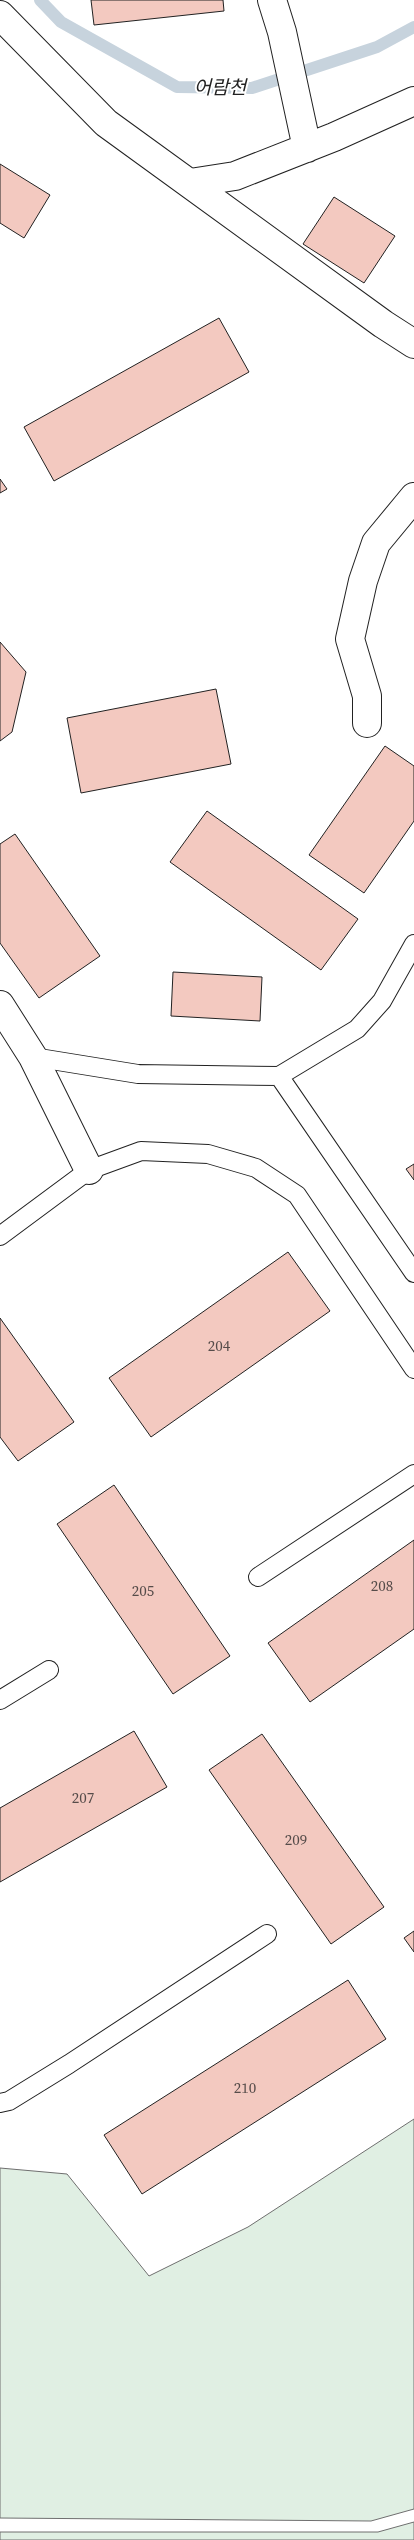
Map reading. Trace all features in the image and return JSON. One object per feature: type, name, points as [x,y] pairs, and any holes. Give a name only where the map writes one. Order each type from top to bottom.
[{"type":"street","points":[[272,0],[282,32],[307,148]]},
{"type":"street","points":[[0,15],[106,123],[414,344]]},
{"type":"street","points":[[190,184],[235,176],[307,148],[414,101]]},
{"type":"street","points":[[367,722],[367,696],[350,639],[362,581],[376,543],[414,497]]},
{"type":"street","points":[[0,1005],[33,1057],[89,1170]]},
{"type":"lane","points":[[33,1057],[138,1074],[279,1076],[357,1029],[382,1001],[414,944]]},
{"type":"lane","points":[[279,1076],[414,1273]]},
{"type":"lane","points":[[0,1236],[89,1170],[141,1151],[208,1154],[256,1168],[297,1195],[414,1369]]},
{"type":"lane","points":[[258,1578],[414,1474]]},
{"type":"lane","points":[[0,1700],[49,1670]]},
{"type":"lane","points":[[0,2103],[9,2101],[69,2064],[267,1934]]},
{"type":"green space","points":[[414,2119],[414,2509],[371,2521],[0,2518],[0,2168],[67,2174],[149,2276],[248,2227]]},
{"type":"green space","points":[[414,2522],[414,2540],[0,2540],[0,2532],[378,2532]]},
{"type":"building","points":[[91,0],[223,0],[224,11],[94,25]]},
{"type":"building","points":[[0,164],[50,195],[24,238],[0,223]]},
{"type":"building","points":[[334,197],[395,236],[364,283],[303,244]]},
{"type":"building","points":[[219,318],[249,372],[54,481],[24,427]]},
{"type":"building","points":[[0,479],[7,489],[0,493]]},
{"type":"building","points":[[0,642],[26,672],[12,732],[0,741]]},
{"type":"building","points":[[216,689],[231,764],[81,793],[67,718]]},
{"type":"building","points":[[385,746],[414,766],[414,821],[364,893],[309,855]]},
{"type":"building","points":[[207,811],[358,919],[321,970],[170,862]]},
{"type":"building","points":[[15,834],[100,956],[39,998],[0,943],[0,844]]},
{"type":"building","points":[[173,972],[262,977],[260,1021],[171,1016]]},
{"type":"building","points":[[414,1164],[414,1180],[406,1169]]},
{"type":"building","points":[[288,1252],[330,1311],[151,1437],[109,1378]]},
{"type":"building","points":[[0,1318],[74,1422],[18,1461],[0,1437]]},
{"type":"building","points":[[114,1485],[230,1656],[173,1694],[57,1524]]},
{"type":"building","points":[[414,1540],[414,1629],[310,1702],[268,1643]]},
{"type":"building","points":[[134,1731],[167,1787],[0,1882],[0,1808]]},
{"type":"building","points":[[262,1734],[384,1907],[331,1944],[209,1770]]},
{"type":"building","points":[[414,1931],[414,1952],[404,1938]]},
{"type":"building","points":[[348,1980],[386,2039],[142,2194],[104,2135]]},
{"type":"waterway","name":"어람천","points":[[40,0],[61,22],[177,87],[252,88],[377,47],[414,27]]}]
